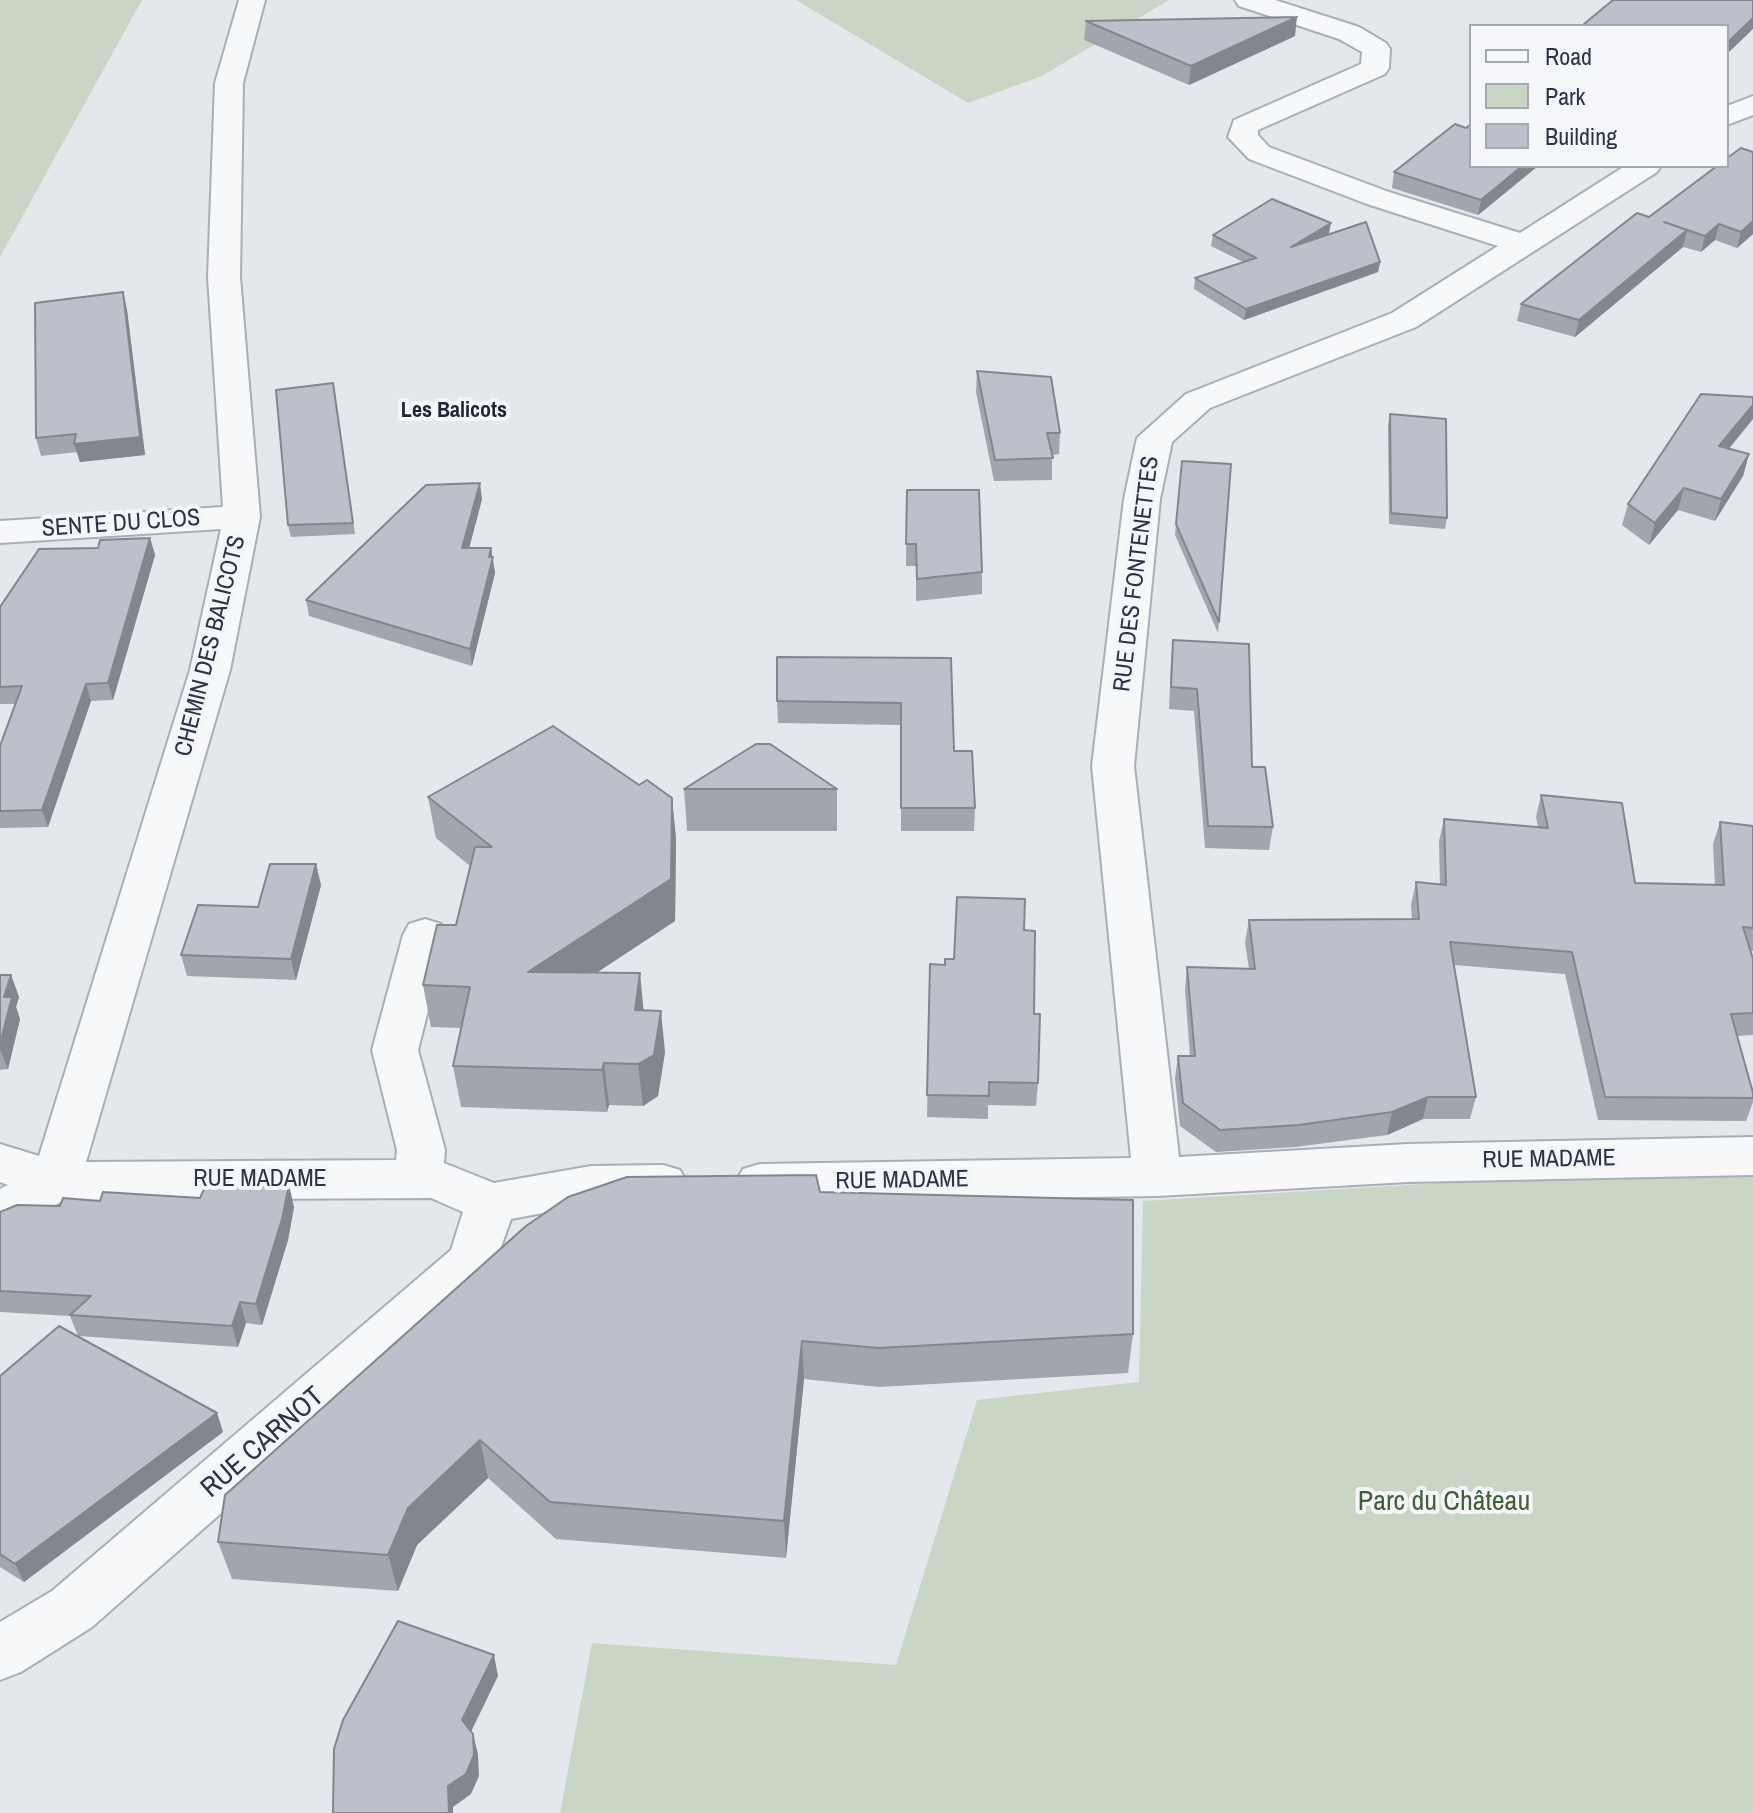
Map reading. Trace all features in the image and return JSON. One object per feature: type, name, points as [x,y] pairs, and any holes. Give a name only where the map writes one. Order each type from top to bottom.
[{"type":"street","name":"CHEMIN DES BALICOTS","points":[[56,1181],[210,670],[242,517],[224,277],[229,83],[252,0]]},
{"type":"street","points":[[1248,0],[1349,33],[1376,49],[1375,68],[1244,126],[1243,137],[1259,153],[1419,211],[1523,243]]},
{"type":"street","points":[[1729,115],[1753,105]]},
{"type":"street","name":"RUE DES FONTENETTES","points":[[1157,1177],[1113,766],[1142,499],[1155,438],[1198,401],[1404,320],[1643,168]]},
{"type":"street","name":"SENTE DU CLOS","points":[[0,532],[242,517]]},
{"type":"street","points":[[418,1180],[421,1150],[395,1050],[425,935]]},
{"type":"street","name":"RUE MADAME","points":[[56,1181],[435,1179],[491,1203],[591,1185],[1157,1177],[1408,1163],[1753,1156]]},
{"type":"street","points":[[0,1163],[56,1181]]},
{"type":"street","points":[[0,1213],[56,1181]]},
{"type":"street","name":"RUE CARNOT","points":[[0,1653],[72,1609],[473,1261],[491,1203]]},
{"type":"green space","points":[[0,0],[142,0],[0,257]]},
{"type":"green space","points":[[796,0],[1169,0],[1042,76],[968,103]]},
{"type":"green space","name":"Parc du Château","points":[[1753,1156],[1753,1813],[560,1813],[592,1643],[896,1665],[977,1400],[1139,1382],[1143,1201],[1490,1180]]},
{"type":"building","points":[[1613,0],[1753,0],[1753,18],[1729,41],[1729,24],[1584,24]]},
{"type":"building","points":[[1297,17],[1191,66],[1086,21]]},
{"type":"building","points":[[1455,124],[1466,128],[1469,126],[1469,168],[1520,168],[1481,200],[1394,172]]},
{"type":"building","points":[[1741,148],[1753,152],[1753,221],[1741,232],[1719,224],[1705,236],[1664,222],[1687,230],[1579,320],[1521,304],[1637,213],[1649,217],[1714,168],[1729,168],[1729,157]]},
{"type":"building","points":[[1272,199],[1331,223],[1291,247],[1366,222],[1380,262],[1246,309],[1195,278],[1256,258],[1213,235]]},
{"type":"building","points":[[123,292],[140,437],[74,444],[76,434],[36,438],[35,303]]},
{"type":"building","points":[[977,371],[1051,377],[1060,433],[1047,433],[1053,458],[995,460]]},
{"type":"building","points":[[333,383],[353,523],[288,525],[276,390]]},
{"type":"building","points":[[1701,394],[1753,397],[1753,405],[1719,446],[1749,454],[1721,499],[1684,488],[1655,523],[1628,504]]},
{"type":"building","points":[[1390,414],[1446,419],[1447,518],[1391,513]]},
{"type":"building","points":[[1182,461],[1231,464],[1219,622],[1176,524]]},
{"type":"building","points":[[480,483],[462,548],[491,548],[489,557],[493,557],[470,649],[306,600],[426,485]]},
{"type":"building","points":[[907,490],[979,490],[982,572],[917,579],[916,544],[906,544]]},
{"type":"building","points":[[150,538],[108,683],[86,684],[42,810],[0,811],[0,746],[22,686],[0,687],[0,607],[39,549],[98,548],[100,540]]},
{"type":"building","points":[[1173,640],[1249,644],[1252,767],[1265,767],[1273,827],[1208,826],[1197,689],[1171,687]]},
{"type":"building","points":[[777,657],[951,658],[954,751],[972,751],[975,808],[901,808],[901,703],[777,701]]},
{"type":"building","points":[[553,726],[639,785],[647,780],[672,798],[671,879],[528,972],[640,973],[635,1010],[661,1011],[654,1055],[638,1064],[604,1063],[602,1070],[453,1066],[470,987],[423,985],[437,925],[456,925],[475,847],[492,847],[428,797]]},
{"type":"building","points":[[756,744],[770,744],[837,789],[684,789]]},
{"type":"building","points":[[1541,795],[1622,803],[1635,883],[1724,885],[1720,822],[1753,826],[1753,928],[1743,927],[1753,959],[1753,1013],[1731,1014],[1753,1098],[1605,1097],[1572,952],[1450,942],[1476,1097],[1428,1097],[1392,1112],[1299,1125],[1220,1130],[1183,1103],[1178,1056],[1195,1056],[1187,967],[1255,969],[1249,920],[1419,919],[1416,882],[1446,885],[1444,819],[1548,828]]},
{"type":"building","points":[[270,864],[316,864],[291,959],[181,955],[198,905],[258,907]]},
{"type":"building","points":[[957,897],[1025,899],[1024,930],[1035,931],[1034,1014],[1040,1014],[1038,1083],[989,1082],[989,1096],[927,1095],[930,964],[945,965],[945,959],[954,959]]},
{"type":"building","points":[[0,975],[11,975],[4,997],[12,997],[0,1044]]},
{"type":"building","points":[[816,1175],[820,1192],[1133,1200],[1133,1334],[879,1348],[802,1341],[784,1521],[550,1502],[480,1440],[408,1508],[388,1555],[218,1542],[225,1495],[526,1226],[568,1197],[627,1177]]},
{"type":"building","points":[[289,1185],[256,1304],[240,1302],[232,1326],[70,1315],[91,1296],[0,1291],[0,1212],[17,1205],[60,1206],[63,1198],[100,1201],[103,1192],[200,1198],[205,1187]]},
{"type":"building","points":[[59,1326],[217,1413],[15,1564],[0,1554],[0,1376]]},
{"type":"building","points":[[398,1621],[494,1655],[462,1720],[473,1734],[474,1755],[466,1774],[448,1786],[449,1813],[333,1813],[334,1749],[343,1720]]},
{"type":"district","name":"Les Balicots","points":[[454,411]]}]
